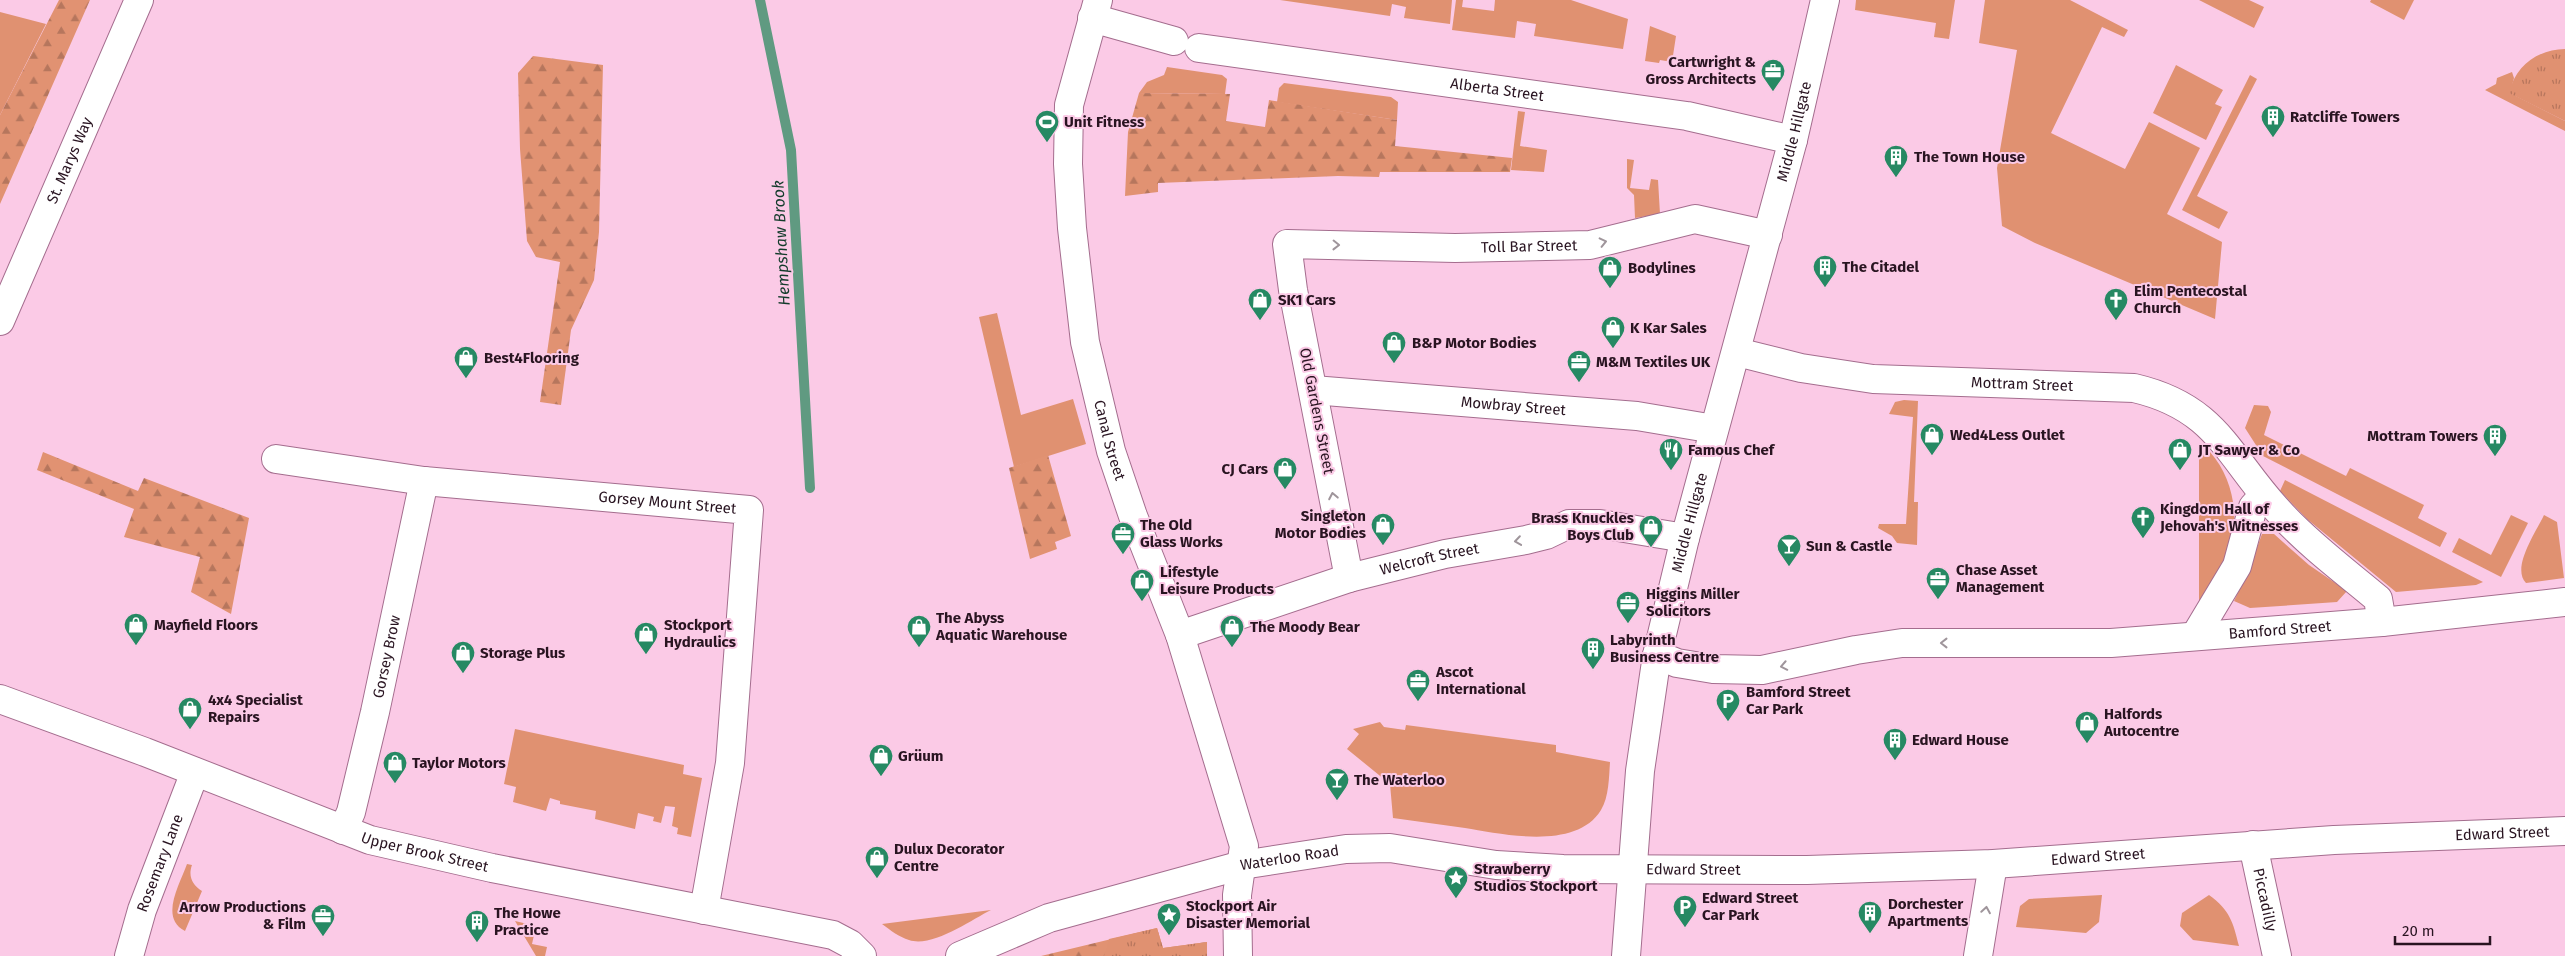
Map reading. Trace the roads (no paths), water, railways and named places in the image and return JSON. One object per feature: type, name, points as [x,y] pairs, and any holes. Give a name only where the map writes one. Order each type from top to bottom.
[{"type":"street","name":"St. Marys Way","points":[[0,321],[139,0]]},
{"type":"street","name":"Middle Hillgate","points":[[1626,956],[1640,771],[1657,656],[1685,538],[1793,140],[1811,69],[1825,0]]},
{"type":"street","name":"Alberta Street","points":[[1095,9],[1187,44],[1687,116],[1793,140]]},
{"type":"street","name":"Canal Street","points":[[1095,9],[1069,105],[1068,164],[1072,228],[1085,342],[1120,479],[1132,516],[1180,635],[1244,846],[1236,896],[1238,956]]},
{"type":"street","name":"Toll Bar Street","points":[[1288,244],[1455,248],[1590,245],[1695,219],[1768,235]]},
{"type":"street","name":"Old Gardens Street","points":[[1288,244],[1293,290],[1348,578]]},
{"type":"street","name":"Mottram Street","points":[[1737,352],[1800,368],[1874,379],[2134,388],[2160,394],[2180,403],[2221,437],[2263,496],[2310,542],[2378,599],[2382,622]]},
{"type":"street","name":"Mowbray Street","points":[[1312,390],[1637,416],[1714,429]]},
{"type":"street","name":"Gorsey Mount Street","points":[[276,459],[424,482],[749,510],[730,763],[704,910]]},
{"type":"street","name":"Gorsey Brow","points":[[343,830],[351,812],[377,703],[424,482]]},
{"type":"street","points":[[2195,636],[2237,566],[2253,507],[2263,496]]},
{"type":"street","name":"Welcroft Street","points":[[1180,635],[1348,578],[1445,554],[1526,540],[1578,522],[1685,538]]},
{"type":"street","name":"Bamford Street","points":[[1657,656],[1677,663],[1713,669],[1762,670],[1856,650],[1902,644],[2111,642],[2382,622],[2565,602]]},
{"type":"street","name":"Upper Brook Street","points":[[0,699],[146,752],[370,840],[435,856],[833,935],[850,944],[862,956]]},
{"type":"street","name":"Rosemary Lane","points":[[129,956],[142,910],[195,772]]},
{"type":"street","name":"Edward Street","points":[[1632,869],[1807,870],[1993,864],[2253,845],[2461,834],[2565,831]]},
{"type":"street","name":"Piccadilly","points":[[2253,845],[2277,956]]},
{"type":"street","name":"Waterloo Road","points":[[960,956],[1049,918],[1242,866],[1346,849],[1390,848],[1496,865],[1563,869],[1632,869]]},
{"type":"street","points":[[1978,956],[1993,864]]},
{"type":"waterway","name":"Hempshaw Brook","points":[[760,0],[791,150],[810,488]]},
{"type":"place","name":"Cartwright & Gross Architects","points":[[1773,92]]},
{"type":"place","name":"Ratcliffe Towers","points":[[2273,138]]},
{"type":"place","name":"Unit Fitness","points":[[1047,143]]},
{"type":"place","name":"The Town House","points":[[1896,178]]},
{"type":"place","name":"The Citadel","points":[[1825,288]]},
{"type":"place","name":"Bodylines","points":[[1610,289]]},
{"type":"place","name":"SK1 Cars","points":[[1260,321]]},
{"type":"place","name":"Elim Pentecostal Church","points":[[2116,321]]},
{"type":"place","name":"K Kar Sales","points":[[1613,349]]},
{"type":"place","name":"B&P Motor Bodies","points":[[1394,364]]},
{"type":"place","name":"Best4Flooring","points":[[466,379]]},
{"type":"place","name":"M&M Textiles UK","points":[[1579,383]]},
{"type":"place","name":"Wed4Less Outlet","points":[[1932,456]]},
{"type":"place","name":"Mottram Towers","points":[[2495,457]]},
{"type":"place","name":"Famous Chef","points":[[1671,471]]},
{"type":"place","name":"JT Sawyer & Co","points":[[2180,471]]},
{"type":"place","name":"CJ Cars","points":[[1285,490]]},
{"type":"place","name":"Kingdom Hall of Jehovah's Witnesses","points":[[2143,539]]},
{"type":"place","name":"Singleton Motor Bodies","points":[[1383,546]]},
{"type":"place","name":"Brass Knuckles Boys Club","points":[[1651,548]]},
{"type":"place","name":"The Old Glass Works","points":[[1123,555]]},
{"type":"place","name":"Sun & Castle","points":[[1789,567]]},
{"type":"place","name":"Chase Asset Management","points":[[1938,600]]},
{"type":"place","name":"Lifestyle Leisure Products","points":[[1142,602]]},
{"type":"place","name":"Higgins Miller Solicitors","points":[[1628,624]]},
{"type":"place","name":"Mayfield Floors","points":[[136,646]]},
{"type":"place","name":"The Abyss Aquatic Warehouse","points":[[919,648]]},
{"type":"place","name":"The Moody Bear","points":[[1232,648]]},
{"type":"place","name":"Stockport Hydraulics","points":[[646,655]]},
{"type":"place","name":"Labyrinth Business Centre","points":[[1593,670]]},
{"type":"place","name":"Storage Plus","points":[[463,674]]},
{"type":"place","name":"Ascot International","points":[[1418,702]]},
{"type":"place","name":"Bamford Street Car Park","points":[[1728,722]]},
{"type":"place","name":"4x4 Specialist Repairs","points":[[190,730]]},
{"type":"place","name":"Halfords Autocentre","points":[[2087,744]]},
{"type":"place","name":"Edward House","points":[[1895,761]]},
{"type":"place","name":"Grüum","points":[[881,777]]},
{"type":"place","name":"Taylor Motors","points":[[395,784]]},
{"type":"place","name":"The Waterloo","points":[[1337,801]]},
{"type":"place","name":"Dulux Decorator Centre","points":[[877,879]]},
{"type":"place","name":"Strawberry Studios Stockport","points":[[1456,899]]},
{"type":"place","name":"Edward Street Car Park","points":[[1685,928]]},
{"type":"place","name":"Dorchester Apartments","points":[[1870,934]]},
{"type":"place","name":"Stockport Air Disaster Memorial","points":[[1169,936]]},
{"type":"place","name":"Arrow Productions & Film","points":[[323,937]]},
{"type":"place","name":"The Howe Practice","points":[[477,943]]}]
